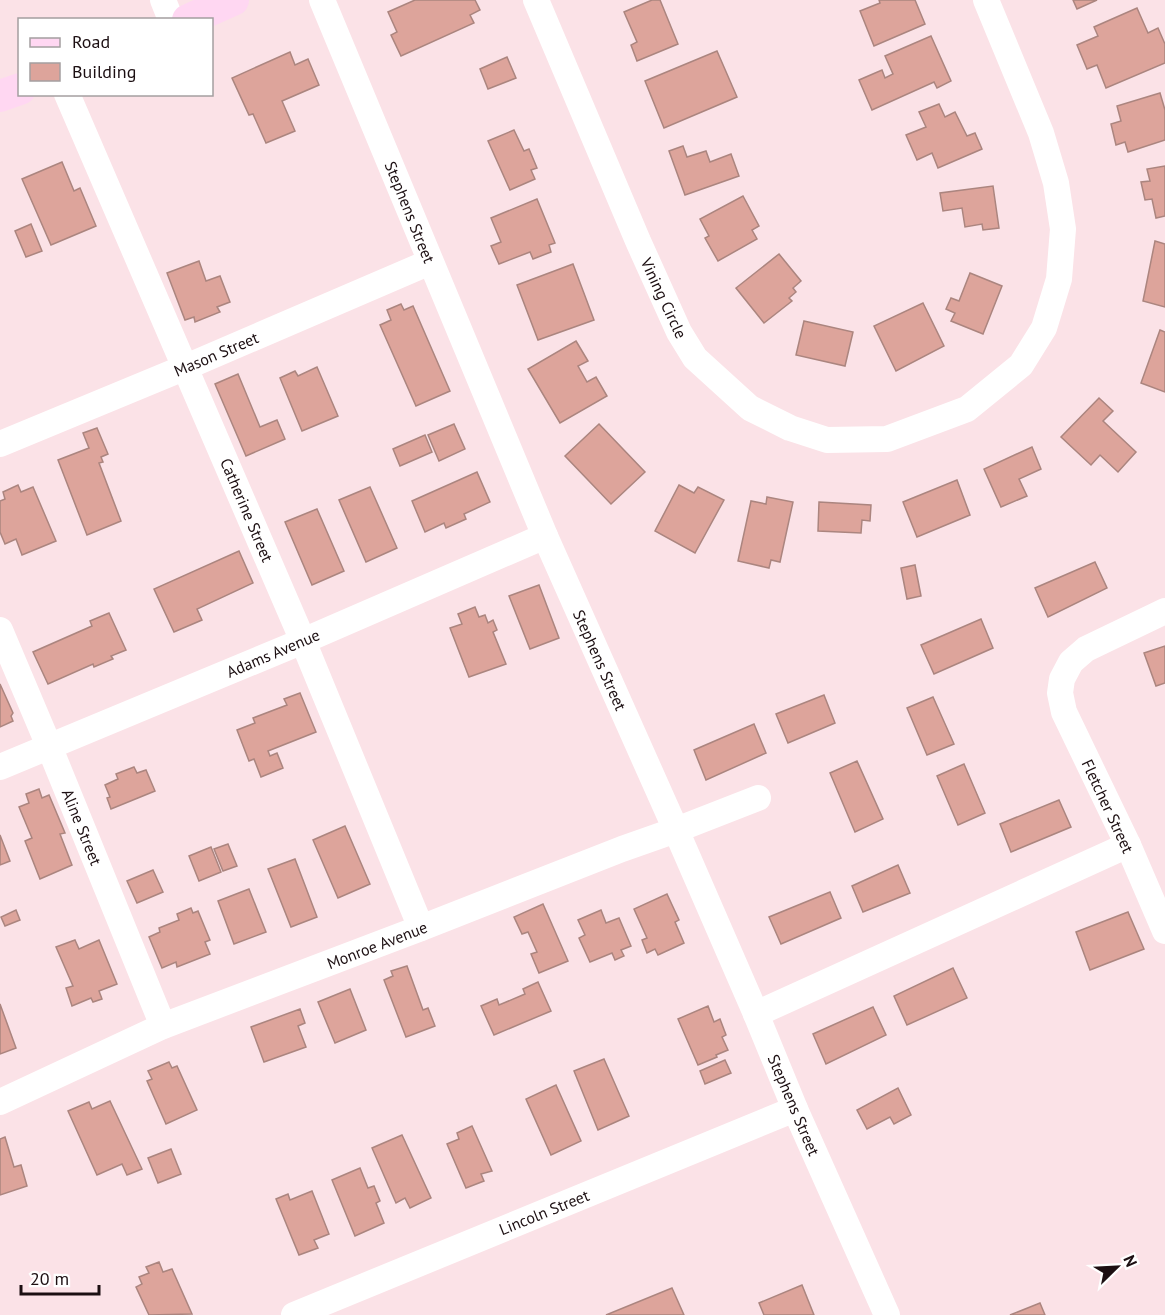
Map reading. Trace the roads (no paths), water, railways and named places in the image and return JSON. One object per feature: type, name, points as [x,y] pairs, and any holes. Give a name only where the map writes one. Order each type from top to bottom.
[{"type":"main road","points":[[192,18],[233,0]]},
{"type":"main road","points":[[0,96],[18,90]]},
{"type":"street","points":[[163,0],[170,18]]},
{"type":"street","name":"Stephens Street","points":[[322,0],[545,536],[887,1315]]},
{"type":"street","name":"Vining Circle","points":[[536,0],[656,282],[694,358],[750,408],[790,428],[826,440],[887,439],[967,409],[1021,365],[1044,328],[1059,279],[1063,229],[1056,183],[1041,134],[986,0]]},
{"type":"street","name":"Catherine Street","points":[[68,96],[303,641],[422,928]]},
{"type":"street","name":"Mason Street","points":[[0,444],[430,262]]},
{"type":"street","name":"Adams Avenue","points":[[0,767],[303,641],[545,536]]},
{"type":"street","name":"Fletcher Street","points":[[1165,611],[1086,649],[1071,662],[1062,679],[1060,693],[1064,712],[1128,845],[1165,931]]},
{"type":"street","name":"Aline Street","points":[[0,630],[50,746],[163,1026]]},
{"type":"street","name":"Monroe Avenue","points":[[0,1102],[163,1026],[758,798]]},
{"type":"street","points":[[756,1014],[1128,845]]},
{"type":"street","name":"Lincoln Street","points":[[294,1315],[795,1109]]}]
